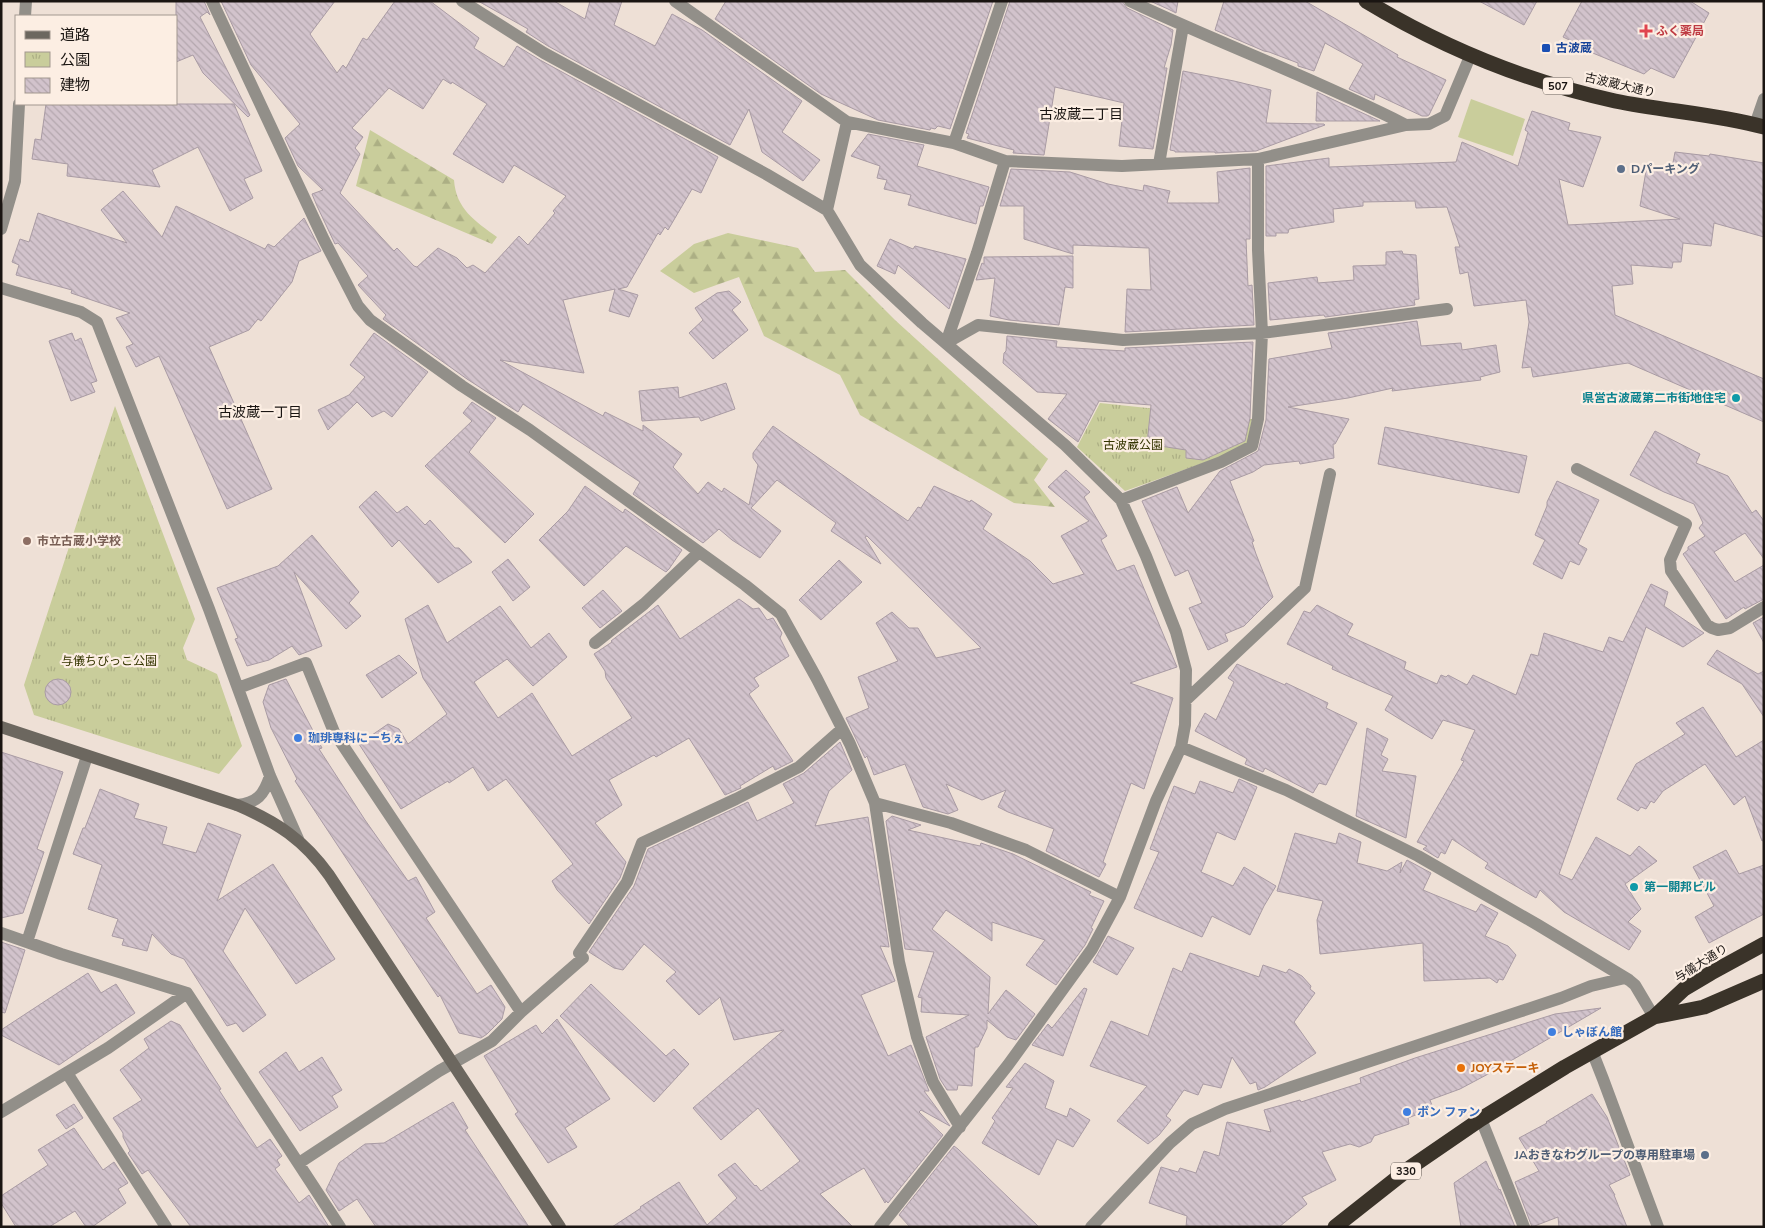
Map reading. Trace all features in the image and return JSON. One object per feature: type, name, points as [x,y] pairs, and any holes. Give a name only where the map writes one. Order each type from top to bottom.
[{"type":"highway","name":"古波蔵大通り","points":[[1366,1],[1388,7],[1410,26],[1472,54],[1542,81],[1613,100],[1759,126]]},
{"type":"highway","name":"与儀大通り","points":[[1335,1227],[1411,1167],[1481,1119],[1592,1051],[1654,1017],[1684,989],[1742,955],[1764,945]]},
{"type":"highway","name":"与儀大通り","points":[[1654,1017],[1704,1007],[1761,982]]},
{"type":"street","points":[[25,15],[26,1]]},
{"type":"street","points":[[212,1],[324,240],[358,306],[370,320],[462,386],[530,430],[745,585],[781,614],[842,729],[875,803],[899,962],[917,1037],[933,1082],[960,1127]]},
{"type":"street","points":[[462,1],[544,53],[828,210],[860,265],[946,343],[1065,445],[1121,500],[1146,556],[1176,632],[1186,670],[1186,725],[1181,747],[1156,800],[1120,897],[1092,949],[1008,1066],[880,1227]]},
{"type":"street","points":[[675,1],[847,122],[954,143],[1005,161],[1122,166],[1258,159],[1406,125],[1429,124],[1446,116],[1472,54]]},
{"type":"street","points":[[954,143],[1002,1]]},
{"type":"street","points":[[1130,1],[1183,26],[1327,86],[1406,125]]},
{"type":"street","points":[[1159,164],[1183,26]]},
{"type":"street","points":[[1759,126],[1764,98]]},
{"type":"street","points":[[1,229],[15,181],[20,105]]},
{"type":"street","points":[[828,210],[847,122]]},
{"type":"street","points":[[1121,500],[1221,462],[1252,446],[1258,419],[1262,333],[1258,250],[1258,159]]},
{"type":"street","points":[[946,343],[977,253],[1005,161]]},
{"type":"street","points":[[1,288],[81,312],[97,322],[270,776],[298,839]]},
{"type":"street","points":[[946,343],[978,325],[1123,340],[1262,333],[1447,309]]},
{"type":"street","points":[[1577,470],[1686,524],[1669,566],[1707,625],[1718,630],[1730,628],[1764,607]]},
{"type":"street","points":[[1186,700],[1305,588],[1330,474]]},
{"type":"street","points":[[595,643],[644,604],[698,552]]},
{"type":"street","points":[[238,688],[306,663],[334,732],[521,1012]]},
{"type":"street","points":[[1,727],[237,806],[298,839],[330,875],[560,1227]]},
{"type":"street","points":[[299,1163],[439,1071],[492,1041],[581,955],[627,882],[642,843],[799,767],[842,729]]},
{"type":"street","points":[[1181,747],[1286,790],[1418,856],[1625,978],[1635,986],[1654,1017]]},
{"type":"street","points":[[28,942],[87,756]]},
{"type":"street","points":[[237,806],[256,800],[266,789],[270,776]]},
{"type":"street","points":[[875,803],[951,823],[1026,850],[1120,897]]},
{"type":"street","points":[[1,933],[60,954],[187,993],[340,1227]]},
{"type":"street","points":[[1091,1227],[1170,1143],[1192,1124],[1234,1106],[1561,998],[1591,986],[1625,978]]},
{"type":"street","points":[[1,1112],[108,1048],[187,993]]},
{"type":"street","points":[[1592,1051],[1658,1227]]},
{"type":"street","points":[[67,1073],[166,1227]]},
{"type":"street","points":[[1481,1119],[1524,1227]]},
{"type":"green space","points":[[1471,99],[1525,119],[1513,156],[1458,137]]},
{"type":"green space","points":[[370,130],[454,180],[458,199],[463,207],[474,220],[497,237],[492,244],[356,186]]},
{"type":"green space","points":[[728,233],[798,248],[815,272],[845,270],[895,320],[1048,459],[1034,480],[1055,507],[1014,503],[860,415],[840,375],[764,336],[739,277],[694,293],[660,271],[694,244]]},
{"type":"green space","name":"古波蔵公園","points":[[1100,403],[1252,419],[1248,444],[1234,452],[1125,491],[1077,447]]},
{"type":"green space","name":"与儀ちびっこ公園","points":[[115,406],[195,619],[183,648],[187,660],[217,674],[242,746],[219,774],[34,715],[24,685]]},
{"type":"building","points":[[176,1],[204,1],[210,15],[207,12],[200,17],[250,115],[248,117],[203,73],[193,55],[178,61],[178,15],[176,15]]},
{"type":"building","points":[[221,1],[335,1],[310,34],[337,73],[343,65],[346,68],[363,38],[367,40],[395,1],[430,1],[479,38],[474,48],[504,67],[517,46],[718,157],[701,193],[692,189],[668,230],[665,227],[660,235],[658,233],[627,287],[618,289],[638,295],[629,317],[609,311],[615,289],[563,300],[584,373],[500,360],[603,416],[605,412],[643,431],[643,425],[682,454],[673,467],[698,494],[708,482],[722,492],[724,488],[749,505],[758,465],[753,458],[753,453],[773,426],[908,521],[918,507],[921,508],[934,486],[970,502],[971,500],[992,514],[983,529],[1030,561],[1053,584],[1084,574],[1061,536],[1089,521],[1048,487],[1066,470],[1090,492],[1084,497],[1107,536],[1101,540],[1117,571],[1134,565],[1177,667],[1130,683],[1173,698],[1144,789],[1131,783],[1103,862],[1106,864],[1099,877],[1046,851],[1054,829],[998,807],[1006,790],[982,800],[946,784],[958,810],[948,814],[923,807],[905,764],[874,775],[867,756],[865,758],[846,718],[869,708],[858,677],[898,661],[876,623],[892,612],[909,628],[918,628],[936,658],[981,648],[867,536],[865,537],[881,564],[831,531],[836,523],[777,480],[751,508],[781,531],[760,558],[719,529],[703,543],[633,494],[640,482],[523,404],[518,412],[467,379],[383,319],[386,315],[358,285],[368,276],[338,243],[335,244],[317,206],[312,194],[323,190],[298,166],[285,138],[300,124],[251,65]],"holes":[[[443,79],[451,84],[452,82],[487,104],[453,154],[503,183],[514,165],[566,196],[553,211],[555,213],[528,245],[519,236],[485,273],[473,265],[467,268],[457,258],[438,248],[417,267],[414,266],[397,248],[394,251],[340,193],[360,154],[355,148],[363,137],[352,128],[389,88],[423,109]]]},
{"type":"building","points":[[478,1],[554,1],[585,19],[590,1],[622,1],[614,25],[655,46],[672,14],[702,30],[802,101],[782,132],[820,160],[803,181],[762,152],[749,109],[730,145],[548,46],[526,32],[528,29]]},
{"type":"building","points":[[726,1],[993,1],[950,129],[938,126],[930,130],[878,120],[821,94],[715,19]]},
{"type":"building","points":[[1010,1],[1122,1],[1127,8],[1173,30],[1171,45],[1164,68],[1167,68],[1153,149],[1119,146],[1124,103],[1055,87],[1044,155],[1013,153],[1014,150],[967,138],[969,134],[966,133]]},
{"type":"building","points":[[1150,1],[1178,1],[1176,13],[1168,9]]},
{"type":"building","points":[[1224,1],[1305,1],[1398,55],[1397,57],[1446,80],[1427,116],[1422,116],[1375,94],[1374,100],[1349,89],[1363,64],[1325,43],[1314,71],[1298,66],[1298,63],[1215,30]]},
{"type":"building","points":[[1479,1],[1537,1],[1524,25]]},
{"type":"building","name":"ふく薬局","points":[[1582,1],[1690,1],[1709,13],[1674,78],[1651,68],[1644,74],[1583,49],[1584,47],[1563,37]]},
{"type":"building","points":[[1183,71],[1271,90],[1266,123],[1325,125],[1256,151],[1175,152],[1170,150]]},
{"type":"building","points":[[1317,92],[1334,100],[1380,121],[1316,121]]},
{"type":"building","points":[[234,104],[262,171],[244,179],[253,198],[230,211],[198,147],[152,170],[160,187],[67,176],[68,164],[32,159],[35,139],[41,140],[46,105]]},
{"type":"building","points":[[1532,111],[1570,123],[1568,130],[1601,137],[1583,187],[1559,179],[1568,225],[1680,219],[1640,206],[1647,165],[1672,168],[1675,152],[1709,156],[1710,154],[1764,163],[1764,237],[1714,223],[1711,246],[1683,243],[1681,262],[1673,262],[1672,268],[1631,265],[1633,284],[1612,286],[1615,315],[1764,379],[1764,422],[1628,363],[1533,377],[1531,367],[1522,368],[1529,322],[1526,300],[1474,306],[1468,272],[1460,274],[1455,247],[1460,247],[1447,207],[1416,208],[1415,201],[1363,202],[1363,206],[1333,209],[1334,222],[1289,229],[1288,233],[1276,233],[1276,236],[1266,236],[1266,166],[1329,158],[1329,167],[1456,162],[1462,142],[1518,166],[1528,132],[1525,130]]},
{"type":"building","points":[[868,134],[924,145],[917,166],[989,187],[983,206],[980,206],[976,224],[908,205],[911,195],[884,189],[887,180],[877,178],[880,166],[851,156]]},
{"type":"building","points":[[1250,168],[1250,239],[1246,239],[1248,286],[1252,285],[1254,325],[1125,332],[1127,289],[1151,290],[1149,248],[1073,245],[1073,254],[1024,239],[1024,206],[1000,206],[1011,169],[1070,172],[1108,184],[1143,191],[1144,185],[1170,191],[1167,203],[1219,203],[1217,172]]},
{"type":"building","points":[[123,191],[162,237],[176,206],[265,249],[268,244],[274,247],[304,218],[321,251],[299,261],[292,282],[261,321],[258,319],[249,330],[209,347],[272,489],[227,509],[159,356],[136,367],[126,347],[133,344],[116,318],[130,313],[71,293],[72,290],[16,275],[19,265],[12,262],[20,239],[29,242],[38,213],[127,243],[101,210]]},
{"type":"building","points":[[890,239],[913,249],[915,246],[966,259],[949,309],[898,265],[895,274],[877,266]]},
{"type":"building","points":[[1402,251],[1403,254],[1416,255],[1419,299],[1414,300],[1415,305],[1325,317],[1324,315],[1270,320],[1268,283],[1317,277],[1318,283],[1354,280],[1353,266],[1386,265],[1386,252]]},
{"type":"building","points":[[1073,256],[1073,288],[1065,287],[1059,325],[1009,320],[990,316],[995,278],[976,280],[982,263],[984,264],[984,257]]},
{"type":"building","points":[[729,291],[741,302],[732,310],[748,330],[713,359],[689,333],[703,320],[695,308],[717,293]]},
{"type":"building","points":[[1417,321],[1421,346],[1461,343],[1462,350],[1496,345],[1500,372],[1480,377],[1481,380],[1392,391],[1393,388],[1348,398],[1288,407],[1349,419],[1335,444],[1333,444],[1334,458],[1300,464],[1299,461],[1264,465],[1253,472],[1230,481],[1254,541],[1252,542],[1256,554],[1273,597],[1244,626],[1225,634],[1228,641],[1208,650],[1189,608],[1202,603],[1188,570],[1175,576],[1142,501],[1177,487],[1188,513],[1220,471],[1258,451],[1266,420],[1269,359],[1332,348],[1328,333]]},
{"type":"building","points":[[72,333],[75,341],[81,338],[97,381],[91,383],[95,392],[71,401],[49,341]]},
{"type":"building","points":[[374,333],[428,372],[392,417],[384,411],[372,417],[357,402],[328,430],[318,410],[349,395],[365,377],[350,365]]},
{"type":"building","points":[[1007,336],[1057,341],[1056,347],[1125,351],[1125,348],[1253,342],[1250,418],[1245,441],[1203,460],[1186,458],[1186,450],[1147,444],[1151,405],[1099,401],[1078,442],[1048,419],[1067,394],[1037,392],[1003,363]]},
{"type":"building","points":[[726,383],[735,409],[701,421],[699,417],[642,421],[639,391],[678,387],[679,398]]},
{"type":"building","points":[[472,402],[496,418],[469,452],[534,514],[505,543],[425,466],[472,421],[463,413]]},
{"type":"building","points":[[1385,427],[1527,456],[1519,493],[1378,464]]},
{"type":"building","points":[[1655,431],[1700,454],[1696,463],[1728,476],[1752,513],[1756,510],[1764,521],[1764,559],[1745,533],[1714,552],[1735,582],[1764,565],[1764,599],[1745,609],[1744,607],[1726,619],[1683,554],[1688,550],[1688,547],[1705,536],[1699,528],[1703,523],[1694,504],[1630,475]]},
{"type":"building","points":[[1557,481],[1599,500],[1578,544],[1587,549],[1579,565],[1570,561],[1562,579],[1533,564],[1545,540],[1535,535]]},
{"type":"building","points":[[585,486],[623,513],[625,509],[682,550],[666,572],[626,546],[584,586],[539,540],[568,511]]},
{"type":"building","points":[[376,491],[397,513],[407,506],[425,525],[430,520],[455,548],[459,548],[472,562],[438,583],[399,540],[392,547],[359,507]]},
{"type":"building","points":[[312,535],[359,592],[349,603],[361,616],[346,629],[294,572],[322,646],[299,655],[292,646],[269,660],[247,666],[235,639],[238,638],[217,588],[278,566]]},
{"type":"building","points":[[508,559],[530,587],[513,601],[492,572]]},
{"type":"building","points":[[839,560],[862,582],[821,620],[799,600]]},
{"type":"building","points":[[1651,584],[1668,592],[1664,606],[1704,633],[1683,647],[1646,627],[1559,874],[1572,880],[1596,837],[1630,856],[1639,846],[1657,861],[1625,884],[1641,909],[1628,922],[1641,931],[1629,950],[1564,912],[1540,890],[1536,898],[1485,868],[1488,863],[1452,839],[1445,854],[1441,852],[1438,858],[1423,849],[1427,846],[1417,842],[1464,761],[1461,760],[1475,730],[1443,720],[1432,739],[1385,710],[1393,696],[1332,669],[1333,666],[1287,644],[1304,611],[1310,613],[1317,605],[1353,624],[1347,635],[1406,662],[1404,669],[1437,684],[1441,675],[1446,677],[1448,675],[1467,685],[1473,675],[1516,695],[1531,654],[1538,656],[1544,633],[1603,652],[1609,637],[1623,642]]},
{"type":"building","points":[[603,590],[622,611],[600,628],[582,608]]},
{"type":"building","points":[[739,599],[753,609],[759,608],[767,620],[773,618],[782,633],[780,638],[789,656],[754,678],[759,686],[749,694],[793,761],[775,770],[773,766],[740,786],[741,788],[725,795],[689,738],[609,780],[622,805],[595,823],[626,862],[620,878],[589,924],[557,890],[552,881],[573,864],[506,779],[488,791],[473,767],[449,783],[448,781],[401,809],[359,744],[388,724],[399,729],[408,744],[447,714],[423,678],[405,619],[428,605],[447,643],[500,606],[531,648],[549,633],[567,657],[533,686],[507,659],[474,682],[498,718],[532,693],[572,756],[632,718],[606,678],[605,671],[594,654],[658,605],[680,639]]},
{"type":"building","points":[[1764,617],[1764,643],[1753,623]]},
{"type":"building","points":[[1717,650],[1758,674],[1764,671],[1764,717],[1742,684],[1707,664]]},
{"type":"building","points":[[399,655],[417,673],[382,698],[366,675]]},
{"type":"building","points":[[1237,664],[1285,685],[1286,683],[1328,703],[1326,708],[1357,723],[1326,785],[1319,783],[1313,793],[1265,768],[1263,772],[1245,764],[1247,759],[1244,757],[1195,731],[1205,713],[1216,720],[1234,682],[1228,678]]},
{"type":"building","points":[[58,679],[67,683],[71,692],[67,701],[58,705],[49,701],[45,692],[49,683]]},
{"type":"building","points":[[286,679],[322,748],[319,749],[365,820],[408,881],[416,877],[435,912],[426,918],[477,994],[491,985],[505,1007],[502,1019],[481,1038],[459,1033],[440,995],[438,997],[295,781],[297,779],[271,728],[263,702],[269,685]]},
{"type":"building","points":[[1703,707],[1736,757],[1764,740],[1764,840],[1762,841],[1745,796],[1734,805],[1705,764],[1663,791],[1654,803],[1651,801],[1646,809],[1641,807],[1638,811],[1617,799],[1636,764],[1685,734],[1676,723]]},
{"type":"building","points":[[1367,728],[1388,739],[1381,755],[1388,759],[1382,771],[1416,776],[1406,838],[1356,816]]},
{"type":"building","points":[[840,742],[852,770],[829,791],[815,826],[868,817],[889,947],[880,946],[895,981],[861,995],[888,1056],[911,1045],[929,1091],[924,1091],[950,1126],[921,1110],[919,1112],[943,1135],[888,1203],[886,1201],[885,1203],[864,1168],[820,1194],[853,1227],[612,1227],[679,1182],[707,1225],[737,1198],[718,1175],[735,1163],[761,1191],[800,1161],[758,1108],[721,1140],[693,1108],[784,1030],[734,1040],[720,997],[699,1015],[666,981],[676,972],[644,944],[623,970],[614,968],[589,952],[634,886],[648,849],[748,802],[757,821],[794,803],[783,784],[804,773]]},
{"type":"building","points":[[1,752],[63,772],[37,849],[44,852],[23,913],[1,918]]},
{"type":"building","points":[[1239,779],[1257,787],[1235,840],[1217,832],[1201,872],[1233,886],[1244,867],[1276,886],[1250,935],[1212,916],[1202,937],[1134,908],[1159,852],[1150,849],[1174,786],[1195,794],[1200,781],[1233,793]]},
{"type":"building","points":[[100,789],[139,804],[134,818],[167,827],[162,844],[196,853],[208,823],[241,835],[217,901],[273,864],[335,959],[296,984],[245,908],[223,951],[266,1015],[243,1032],[236,1023],[227,1026],[184,959],[171,954],[152,934],[147,951],[122,945],[124,939],[112,936],[118,919],[88,909],[102,865],[73,854]]},
{"type":"building","points":[[892,816],[921,825],[908,830],[980,846],[981,843],[1013,854],[1091,892],[1089,895],[1104,901],[1085,945],[1056,985],[1026,965],[1045,940],[992,922],[992,941],[946,910],[932,929],[990,977],[988,1014],[1006,990],[1035,1014],[1016,1040],[1007,1037],[987,1020],[987,1028],[978,1047],[975,1047],[972,1086],[958,1085],[957,1090],[947,1090],[940,1079],[926,1037],[969,1015],[921,1012],[922,998],[918,997],[934,952],[905,949],[886,821]]},
{"type":"building","points":[[1295,833],[1336,844],[1339,833],[1361,842],[1357,863],[1387,871],[1402,862],[1400,873],[1407,860],[1431,873],[1423,890],[1476,912],[1481,904],[1498,913],[1485,936],[1508,946],[1516,955],[1503,980],[1499,979],[1497,983],[1490,978],[1424,981],[1423,943],[1320,954],[1317,920],[1323,901],[1277,891]]},
{"type":"building","points":[[1726,850],[1739,874],[1764,865],[1764,914],[1709,943],[1695,917],[1714,906],[1693,867]]},
{"type":"building","points":[[1108,936],[1134,948],[1117,975],[1093,962]]},
{"type":"building","points":[[1,942],[25,950],[5,1013],[1,1012]]},
{"type":"building","points":[[1190,953],[1259,977],[1263,965],[1286,973],[1289,969],[1302,976],[1311,986],[1310,989],[1315,993],[1294,1022],[1316,1053],[1258,1090],[1256,1082],[1250,1084],[1232,1057],[1221,1088],[1203,1084],[1198,1095],[1184,1090],[1166,1116],[1171,1120],[1159,1135],[1148,1144],[1117,1121],[1147,1086],[1090,1066],[1111,1021],[1148,1036],[1173,968],[1182,972]]},
{"type":"building","points":[[88,973],[101,993],[116,984],[135,1013],[59,1065],[1,1035],[1,1030]]},
{"type":"building","points":[[591,984],[666,1056],[674,1049],[689,1064],[654,1102],[560,1016]]},
{"type":"building","points":[[1084,988],[1087,989],[1063,1056],[1032,1045],[1048,1024],[1052,1028]]},
{"type":"building","points":[[1601,1008],[1490,1073],[1460,1089],[1430,1100],[1433,1108],[1408,1118],[1409,1124],[1374,1136],[1371,1142],[1359,1147],[1350,1144],[1322,1152],[1336,1180],[1302,1197],[1307,1204],[1279,1227],[1186,1227],[1187,1216],[1149,1203],[1161,1167],[1178,1172],[1180,1168],[1196,1173],[1204,1151],[1219,1156],[1227,1122],[1271,1132],[1264,1110],[1300,1100],[1301,1102],[1361,1083],[1360,1078],[1415,1058],[1555,1014]]},
{"type":"building","points":[[557,1019],[610,1099],[565,1128],[577,1147],[548,1163],[515,1114],[518,1112],[484,1056],[536,1025],[542,1034]]},
{"type":"building","points":[[171,1021],[180,1025],[257,1148],[270,1139],[282,1156],[277,1160],[280,1165],[275,1169],[299,1203],[309,1195],[329,1227],[191,1227],[148,1170],[142,1174],[128,1153],[130,1151],[123,1133],[113,1118],[142,1100],[120,1070],[149,1048],[144,1039]]},
{"type":"building","points":[[286,1052],[299,1072],[322,1057],[342,1090],[332,1096],[338,1107],[300,1131],[259,1072]]},
{"type":"building","points":[[1025,1063],[1054,1081],[1045,1108],[1067,1117],[1070,1108],[1090,1120],[1073,1147],[1057,1139],[1039,1175],[982,1143],[995,1121],[992,1118],[1013,1088],[1006,1087]]},
{"type":"building","points":[[1592,1094],[1607,1117],[1630,1175],[1609,1185],[1615,1195],[1627,1227],[1559,1227],[1558,1217],[1532,1227],[1515,1182],[1539,1171],[1519,1138],[1547,1123]]},
{"type":"building","points":[[453,1102],[468,1128],[465,1130],[529,1227],[376,1227],[357,1199],[339,1211],[326,1190],[339,1163],[365,1144],[384,1143]]},
{"type":"building","points":[[74,1104],[83,1118],[66,1129],[56,1115]]},
{"type":"building","points":[[74,1128],[103,1170],[114,1162],[128,1183],[118,1189],[126,1203],[92,1227],[86,1227],[75,1211],[49,1227],[16,1227],[1,1203],[1,1196],[48,1165],[38,1150]]},
{"type":"building","points":[[954,1146],[1039,1227],[910,1227],[899,1215]]},
{"type":"building","points":[[1486,1161],[1500,1189],[1515,1227],[1461,1227],[1454,1183]]},
{"type":"place","name":"ふく薬局","points":[[1646,31]]},
{"type":"place","name":"古波蔵","points":[[1546,48]]},
{"type":"place","name":"Dパーキング","points":[[1621,169]]},
{"type":"place","name":"県営古波蔵第二市街地住宅","points":[[1736,398]]},
{"type":"place","name":"市立古蔵小学校","points":[[27,541]]},
{"type":"place","name":"珈琲専科にーちぇ","points":[[298,738]]},
{"type":"place","name":"第一開邦ビル","points":[[1634,887]]},
{"type":"place","name":"しゃぼん館","points":[[1552,1032]]},
{"type":"place","name":"JOYステーキ","points":[[1461,1068]]},
{"type":"place","name":"ボン ファン","points":[[1407,1112]]},
{"type":"place","name":"JAおきなわグループの専用駐車場","points":[[1705,1155]]},
{"type":"district","name":"古波蔵二丁目","points":[[1081,114]]},
{"type":"district","name":"古波蔵一丁目","points":[[260,412]]}]
